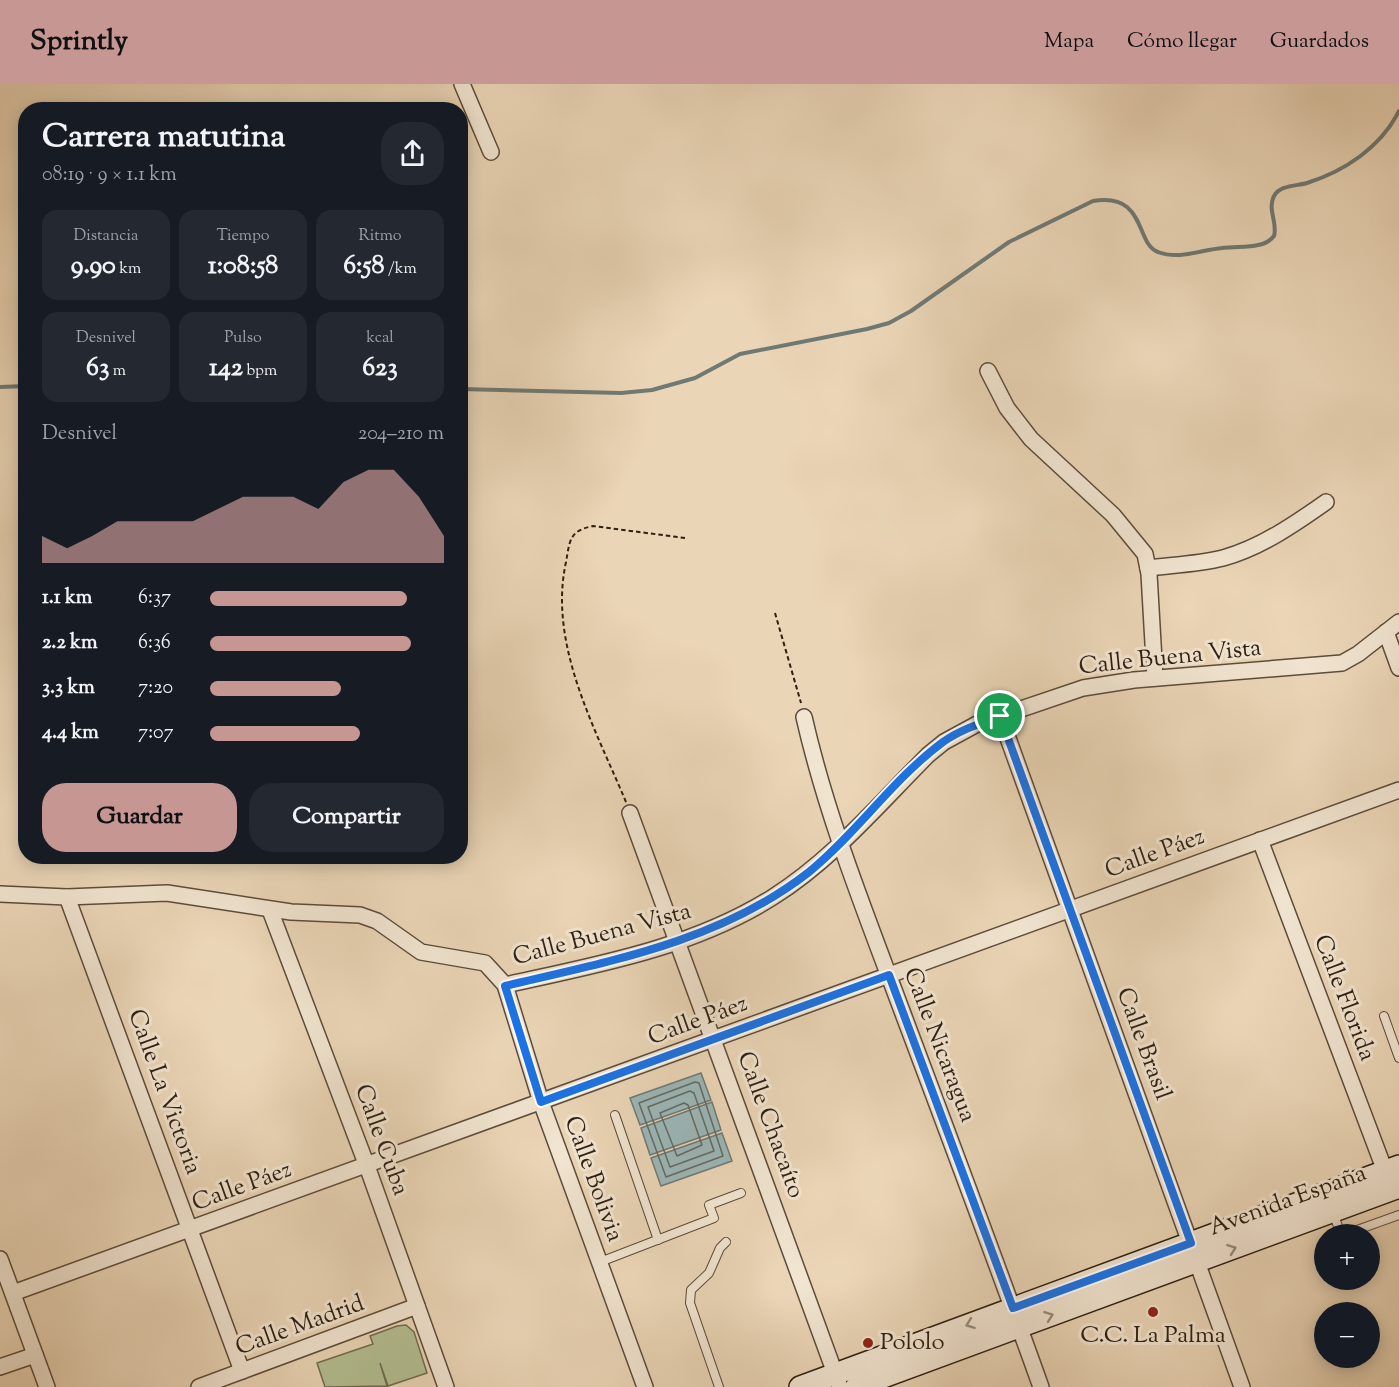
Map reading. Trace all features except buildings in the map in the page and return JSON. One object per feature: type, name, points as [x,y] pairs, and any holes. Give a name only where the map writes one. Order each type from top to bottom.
[{"type":"main road","name":"Avenida España","points":[[800,1387],[838,1380],[1016,1318],[1194,1252],[1392,1169]]},
{"type":"main road","name":"Avenida España","points":[[1194,1252],[1332,1212],[1399,1187]]},
{"type":"main road","name":"Avenida España","points":[[856,1387],[1016,1318]]},
{"type":"street","points":[[462,84],[491,152]]},
{"type":"street","points":[[988,371],[1017,422],[1031,439],[1113,515],[1139,545],[1148,568],[1155,678]]},
{"type":"street","points":[[1148,568],[1207,560],[1237,553],[1302,519],[1326,502]]},
{"type":"street","name":"Calle Buena Vista","points":[[0,894],[67,897],[167,893],[270,910],[368,917],[421,952],[485,963],[505,986],[679,942],[772,898],[810,871],[944,741],[1000,716],[1083,688],[1155,678],[1334,664],[1349,660],[1399,622]]},
{"type":"street","points":[[1386,632],[1399,668]]},
{"type":"street","name":"Calle Brasil","points":[[1000,716],[1242,1387]]},
{"type":"street","name":"Calle Nicaragua","points":[[804,717],[816,770],[839,843],[1041,1387]]},
{"type":"street","name":"Calle Páez","points":[[13,1293],[1399,790]]},
{"type":"street","name":"Calle Chacaíto","points":[[630,813],[838,1380]]},
{"type":"street","name":"Calle Florida","points":[[1260,840],[1392,1169]]},
{"type":"street","name":"Calle La Victoria","points":[[67,897],[242,1371]]},
{"type":"street","name":"Calle Cuba","points":[[270,910],[367,1166],[446,1387]]},
{"type":"street","name":"Calle Bolivia","points":[[505,986],[541,1102],[645,1387]]},
{"type":"street","points":[[0,1259],[47,1387]]},
{"type":"street","name":"Calle Madrid","points":[[199,1387],[417,1306]]},
{"type":"street","points":[[0,1367],[35,1355]]},
{"type":"lane","points":[[1384,1016],[1399,1058]]},
{"type":"lane","points":[[615,1115],[658,1240]]},
{"type":"lane","points":[[600,1262],[714,1218],[709,1205],[741,1193]]},
{"type":"lane","points":[[1332,1212],[1337,1224]]},
{"type":"lane","points":[[1374,1224],[1399,1215]]},
{"type":"lane","points":[[719,1387],[690,1303],[692,1290],[709,1273],[720,1248],[726,1242]]},
{"type":"path","points":[[630,813],[583,697],[569,651],[561,596],[563,573],[570,541],[579,529],[604,526],[685,538]]},
{"type":"path","points":[[775,613],[804,717]]},
{"type":"green space","points":[[406,1325],[414,1332],[427,1373],[388,1386],[380,1363],[387,1386],[325,1387],[317,1363],[373,1344],[370,1336]]},
{"type":"water","points":[[701,1073],[711,1100],[640,1125],[630,1098]]},
{"type":"water","points":[[712,1102],[721,1130],[650,1155],[641,1128]]},
{"type":"water","points":[[722,1133],[732,1161],[661,1186],[651,1158]]},
{"type":"waterway","points":[[468,389],[621,393],[652,390],[695,378],[740,354],[889,323],[911,311],[1009,242],[1093,201],[1110,200],[1123,204],[1137,220],[1151,247],[1158,252],[1182,255],[1263,244],[1274,236],[1272,201],[1277,192],[1321,178],[1361,156],[1382,136],[1399,111]]},
{"type":"waterway","points":[[0,387],[18,386]]},
{"type":"place","name":"C.C. La Palma","points":[[1153,1312]]},
{"type":"place","name":"Pololo","points":[[868,1343]]},
{"type":"route","points":[[1000,716],[1191,1243],[1013,1308],[889,975],[541,1102],[505,986],[679,942],[772,898],[810,871],[944,741],[959,732],[1000,716]]}]
